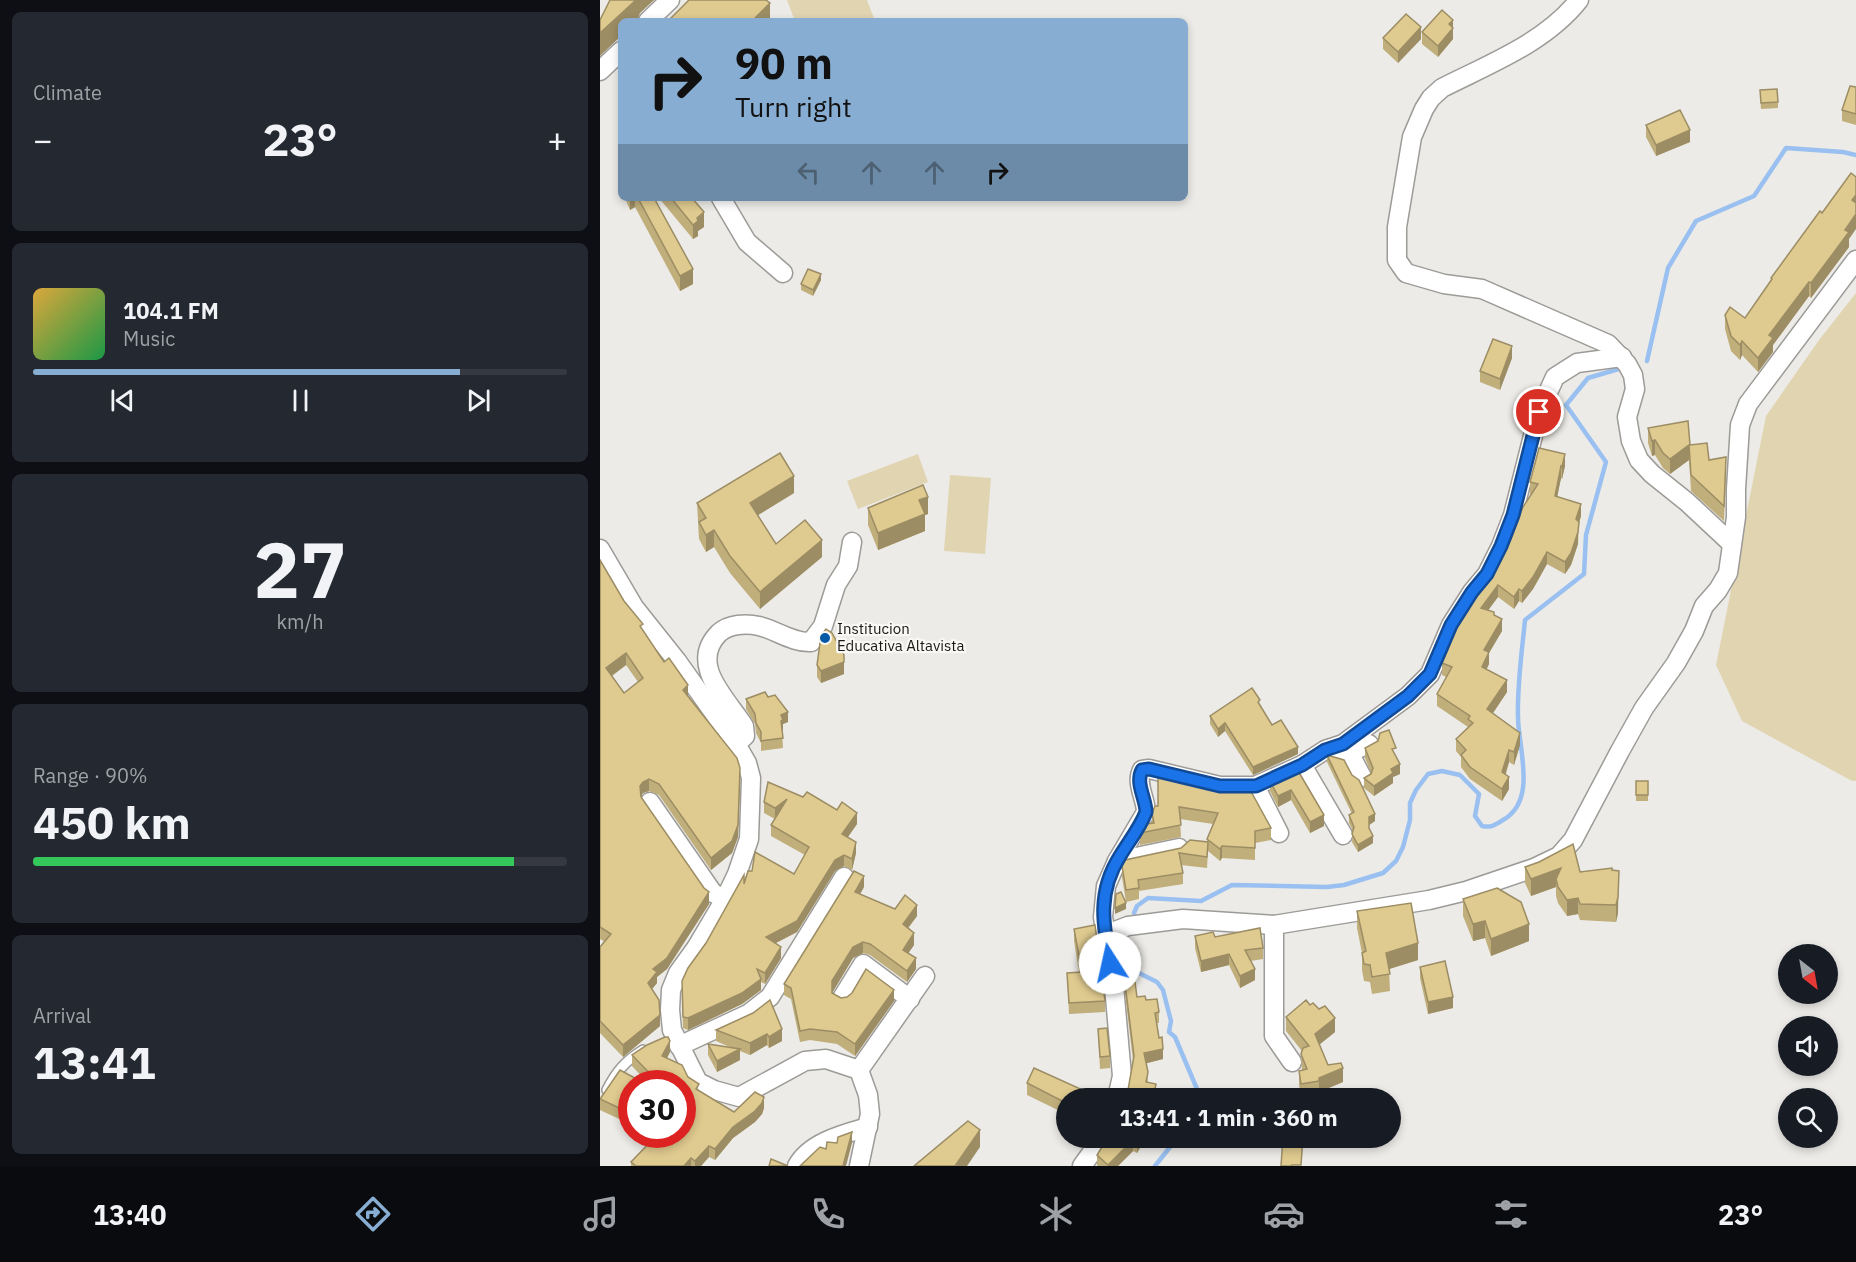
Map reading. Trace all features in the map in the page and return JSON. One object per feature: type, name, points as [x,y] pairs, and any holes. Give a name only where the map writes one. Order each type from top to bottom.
[{"type":"street","points":[[651,18],[670,0]]},
{"type":"street","points":[[1579,0],[1553,26],[1526,44],[1442,88],[1431,98],[1412,137],[1397,227],[1397,260],[1406,273],[1444,284],[1482,290],[1608,344],[1622,357],[1633,375],[1635,389],[1627,417],[1631,441],[1639,460],[1731,544]]},
{"type":"street","points":[[723,201],[747,242],[783,273]]},
{"type":"street","points":[[1106,941],[1121,928],[1183,919],[1274,925],[1429,900],[1466,891],[1534,868],[1559,856],[1572,840],[1644,708],[1676,663],[1694,631],[1704,606],[1718,590],[1728,573],[1736,516],[1740,425],[1748,405],[1856,260]]},
{"type":"street","points":[[1336,752],[1343,744],[1408,696],[1430,674],[1451,625],[1472,592],[1487,574],[1501,546],[1513,515],[1539,412],[1554,377],[1577,363],[1622,357]]},
{"type":"street","points":[[736,744],[744,736],[744,726],[709,672],[706,659],[709,645],[722,630],[742,624],[760,626],[797,640],[811,642],[823,626],[836,585],[848,566],[852,542]]},
{"type":"street","points":[[600,549],[634,607],[677,661],[736,744],[747,764],[751,778],[749,839],[737,874],[696,948],[678,973],[671,990],[670,1010],[675,1041],[698,1082],[714,1090],[739,1097],[805,1060],[826,1059],[859,1070]]},
{"type":"street","points":[[1119,1088],[1122,1076],[1120,1041],[1103,917],[1106,886],[1117,861],[1146,812],[1139,780],[1142,770],[1149,769],[1220,786],[1256,786],[1336,752],[1369,744]]},
{"type":"street","points":[[1336,752],[1352,758],[1362,777]]},
{"type":"street","points":[[1302,765],[1343,835]]},
{"type":"street","points":[[1256,786],[1279,833]]},
{"type":"street","points":[[650,802],[713,893],[725,899]]},
{"type":"street","points":[[1117,861],[1179,848]]},
{"type":"street","points":[[675,1041],[748,1014],[770,997],[844,877]]},
{"type":"street","points":[[1274,925],[1274,1036],[1292,1062]]},
{"type":"street","points":[[842,998],[863,964],[910,999]]},
{"type":"street","points":[[859,1070],[925,976]]},
{"type":"street","points":[[859,1070],[868,1095],[870,1114],[859,1166]]},
{"type":"street","points":[[797,1166],[803,1158],[826,1142],[868,1127]]},
{"type":"street","points":[[1082,1166],[1095,1148]]},
{"type":"lane","points":[[607,1090],[615,1073],[630,1058],[650,1046]]},
{"type":"shaded area","points":[[787,0],[867,0],[874,18],[794,18]]},
{"type":"shaded area","points":[[1856,293],[1856,781],[1852,781],[1742,721],[1716,665],[1766,416],[1819,340]]},
{"type":"shaded area","points":[[918,454],[928,482],[858,509],[847,481]]},
{"type":"shaded area","points":[[950,475],[991,478],[985,554],[944,551]]},
{"type":"building","points":[[610,0],[636,0],[600,33],[600,20]]},
{"type":"building","points":[[689,0],[766,0],[770,3],[755,18],[671,18]]},
{"type":"building","points":[[1442,10],[1453,20],[1449,24],[1453,28],[1438,46],[1422,32]]},
{"type":"building","points":[[1406,14],[1421,27],[1398,52],[1383,38]]},
{"type":"building","points":[[1850,86],[1856,87],[1856,114],[1842,110]]},
{"type":"building","points":[[1777,89],[1778,102],[1761,103],[1760,90]]},
{"type":"building","points":[[1680,110],[1690,130],[1656,145],[1646,125]]},
{"type":"building","points":[[1851,173],[1856,177],[1856,195],[1852,200],[1856,203],[1856,214],[1845,230],[1849,232],[1769,335],[1773,338],[1758,358],[1742,341],[1740,345],[1731,336],[1725,315],[1730,307],[1745,318],[1771,278]]},
{"type":"building","points":[[640,201],[656,201],[693,269],[680,276]]},
{"type":"building","points":[[673,201],[695,201],[704,212],[693,225]]},
{"type":"building","points":[[808,269],[821,274],[813,290],[801,284]]},
{"type":"building","points":[[1493,339],[1512,346],[1500,379],[1480,371]]},
{"type":"building","points":[[1688,421],[1690,445],[1707,443],[1709,460],[1726,457],[1724,506],[1691,475],[1689,445],[1670,459],[1655,440],[1652,441],[1648,428]]},
{"type":"building","points":[[1539,448],[1565,454],[1555,496],[1581,504],[1576,519],[1579,522],[1578,532],[1571,553],[1565,562],[1547,552],[1522,591],[1519,589],[1514,597],[1498,585],[1481,608],[1494,612],[1494,615],[1502,619],[1484,650],[1489,652],[1482,667],[1507,680],[1487,709],[1520,733],[1514,752],[1509,750],[1502,772],[1509,777],[1502,789],[1470,767],[1461,755],[1466,750],[1456,739],[1473,723],[1468,719],[1470,716],[1437,694],[1452,667],[1442,663],[1461,618],[1497,567],[1523,507],[1538,484],[1530,482]]},
{"type":"building","points":[[780,453],[794,476],[750,503],[776,544],[805,520],[822,540],[760,592],[730,556],[714,530],[706,535],[699,522],[706,518],[697,503]]},
{"type":"building","points":[[923,485],[928,497],[919,500],[925,514],[878,533],[868,508]]},
{"type":"building","points":[[600,560],[624,601],[643,624],[640,626],[664,662],[669,658],[688,685],[683,690],[737,758],[740,768],[738,825],[732,841],[711,858],[659,784],[649,779],[640,786],[641,797],[709,892],[667,958],[653,969],[657,972],[648,983],[659,1000],[660,1015],[623,1045],[600,1021],[600,947],[611,934],[600,927]],"holes":[[[626,653],[643,678],[624,693],[606,668]]]},
{"type":"building","points":[[826,629],[832,633],[844,655],[844,662],[821,671],[817,665],[821,636]]},
{"type":"building","points":[[1252,688],[1272,725],[1281,720],[1298,747],[1253,767],[1225,723],[1218,729],[1210,716]]},
{"type":"building","points":[[765,692],[768,697],[775,695],[788,712],[781,715],[783,738],[761,741],[761,732],[756,723],[755,714],[746,699]]},
{"type":"building","points":[[1389,730],[1396,748],[1392,749],[1400,764],[1391,769],[1393,773],[1374,786],[1364,778],[1371,774],[1373,768],[1365,748],[1378,741],[1380,733]]},
{"type":"building","points":[[1327,755],[1344,760],[1352,775],[1359,780],[1375,814],[1369,817],[1369,828],[1373,836],[1358,845],[1352,834],[1354,827],[1349,815],[1354,812]]},
{"type":"building","points":[[1297,769],[1324,815],[1310,822],[1291,790],[1278,796],[1270,781]]},
{"type":"building","points":[[1158,774],[1193,779],[1211,785],[1248,786],[1271,828],[1255,831],[1255,848],[1222,846],[1220,849],[1207,839],[1218,813],[1179,807],[1181,825],[1140,833],[1145,824],[1154,823],[1152,813],[1155,806],[1158,806]]},
{"type":"building","points":[[1636,781],[1648,781],[1648,795],[1636,795]]},
{"type":"building","points":[[768,782],[803,797],[807,792],[837,810],[842,802],[857,813],[842,834],[856,842],[852,859],[844,855],[835,860],[797,921],[766,937],[781,947],[765,973],[757,969],[761,979],[742,993],[688,1018],[683,1017],[682,981],[744,875],[744,884],[748,871],[752,871],[755,852],[794,874],[809,847],[771,825],[787,799],[775,808],[764,802]]},
{"type":"building","points":[[1190,840],[1208,842],[1207,857],[1179,853],[1183,873],[1138,880],[1139,888],[1126,890],[1122,866],[1125,860],[1181,848]]},
{"type":"building","points":[[1573,844],[1580,872],[1612,868],[1612,870],[1619,871],[1616,905],[1580,904],[1578,898],[1567,900],[1558,887],[1556,879],[1561,868],[1531,879],[1525,867]]},
{"type":"building","points":[[854,871],[864,876],[855,892],[895,909],[905,895],[917,905],[903,924],[914,933],[903,950],[916,958],[907,971],[870,944],[863,942],[853,947],[832,981],[832,993],[841,998],[847,997],[852,993],[866,969],[894,990],[855,1044],[837,1032],[810,1029],[800,1031],[791,988],[784,984]]},
{"type":"building","points":[[1497,888],[1521,902],[1529,924],[1491,939],[1485,921],[1473,924],[1463,899]]},
{"type":"building","points":[[1121,892],[1126,903],[1115,908],[1116,894]]},
{"type":"building","points":[[1411,903],[1418,943],[1386,953],[1390,974],[1372,977],[1370,965],[1364,964],[1362,953],[1366,951],[1357,911]]},
{"type":"building","points":[[1095,925],[1105,1001],[1069,1003],[1067,973],[1082,972],[1074,929]]},
{"type":"building","points":[[1260,928],[1263,948],[1245,950],[1255,969],[1240,976],[1229,954],[1201,961],[1195,936],[1213,932],[1215,937]]},
{"type":"building","points":[[1120,943],[1126,955],[1132,960],[1137,997],[1145,996],[1146,1000],[1157,999],[1159,1012],[1155,1013],[1163,1049],[1144,1053],[1148,1072],[1146,1082],[1156,1084],[1155,1088],[1128,1088],[1134,1056]]},
{"type":"building","points":[[1445,961],[1453,997],[1428,1002],[1420,967]]},
{"type":"building","points":[[770,1000],[782,1029],[769,1037],[767,1034],[750,1043],[716,1030],[753,1013]]},
{"type":"building","points":[[1306,1000],[1310,1005],[1313,1003],[1319,1009],[1325,1006],[1335,1018],[1315,1034],[1328,1065],[1341,1063],[1343,1068],[1319,1078],[1319,1081],[1301,1084],[1299,1071],[1307,1069],[1301,1054],[1303,1048],[1309,1046],[1286,1017]]},
{"type":"building","points":[[1107,1028],[1110,1056],[1100,1057],[1098,1029]]},
{"type":"building","points":[[668,1037],[670,1041],[662,1056],[682,1065],[684,1070],[646,1070],[632,1055],[647,1045]]},
{"type":"building","points":[[708,1044],[740,1049],[717,1061]]},
{"type":"building","points":[[1034,1068],[1078,1088],[1056,1088],[1056,1098],[1027,1083]]},
{"type":"building","points":[[618,1073],[618,1107],[600,1099]]},
{"type":"building","points":[[696,1089],[734,1112],[755,1092],[764,1097],[755,1111],[733,1127],[715,1149],[709,1146],[695,1161],[691,1158],[684,1166],[636,1166],[631,1162],[644,1148],[696,1148]]},
{"type":"building","points":[[968,1121],[980,1130],[955,1166],[914,1166]]},
{"type":"building","points":[[852,1132],[843,1166],[800,1166],[820,1147],[826,1149],[827,1142],[837,1143],[838,1137]]},
{"type":"building","points":[[1101,1148],[1125,1148],[1108,1165],[1097,1155]]},
{"type":"building","points":[[1282,1148],[1302,1148],[1301,1165],[1281,1166]]},
{"type":"building","points":[[771,1159],[788,1166],[769,1166]]},
{"type":"waterway","points":[[1647,361],[1668,268],[1696,221],[1754,196],[1786,148],[1856,155]]},
{"type":"waterway","points":[[1134,913],[1137,906],[1148,898],[1201,901],[1232,885],[1327,887],[1344,885],[1383,873],[1396,861],[1403,847],[1410,820],[1410,803],[1428,774],[1442,771],[1460,775],[1479,794],[1475,816],[1482,826],[1495,825],[1514,811],[1520,800],[1524,773],[1518,705],[1525,620],[1584,574],[1586,535],[1606,462],[1566,405],[1588,378],[1622,368]]},
{"type":"waterway","points":[[1123,945],[1139,973],[1157,982],[1163,990],[1171,1021],[1169,1032],[1175,1037],[1197,1088]]},
{"type":"waterway","points":[[1155,1166],[1169,1148]]},
{"type":"place","name":"Institucion Educativa Altavista","points":[[825,638]]},
{"type":"route","points":[[1110,963],[1103,917],[1106,886],[1117,861],[1143,821],[1146,812],[1139,780],[1142,770],[1149,769],[1220,786],[1256,786],[1302,765],[1325,750],[1343,744],[1408,696],[1430,674],[1451,625],[1472,592],[1487,574],[1501,546],[1513,515],[1539,412]]}]
